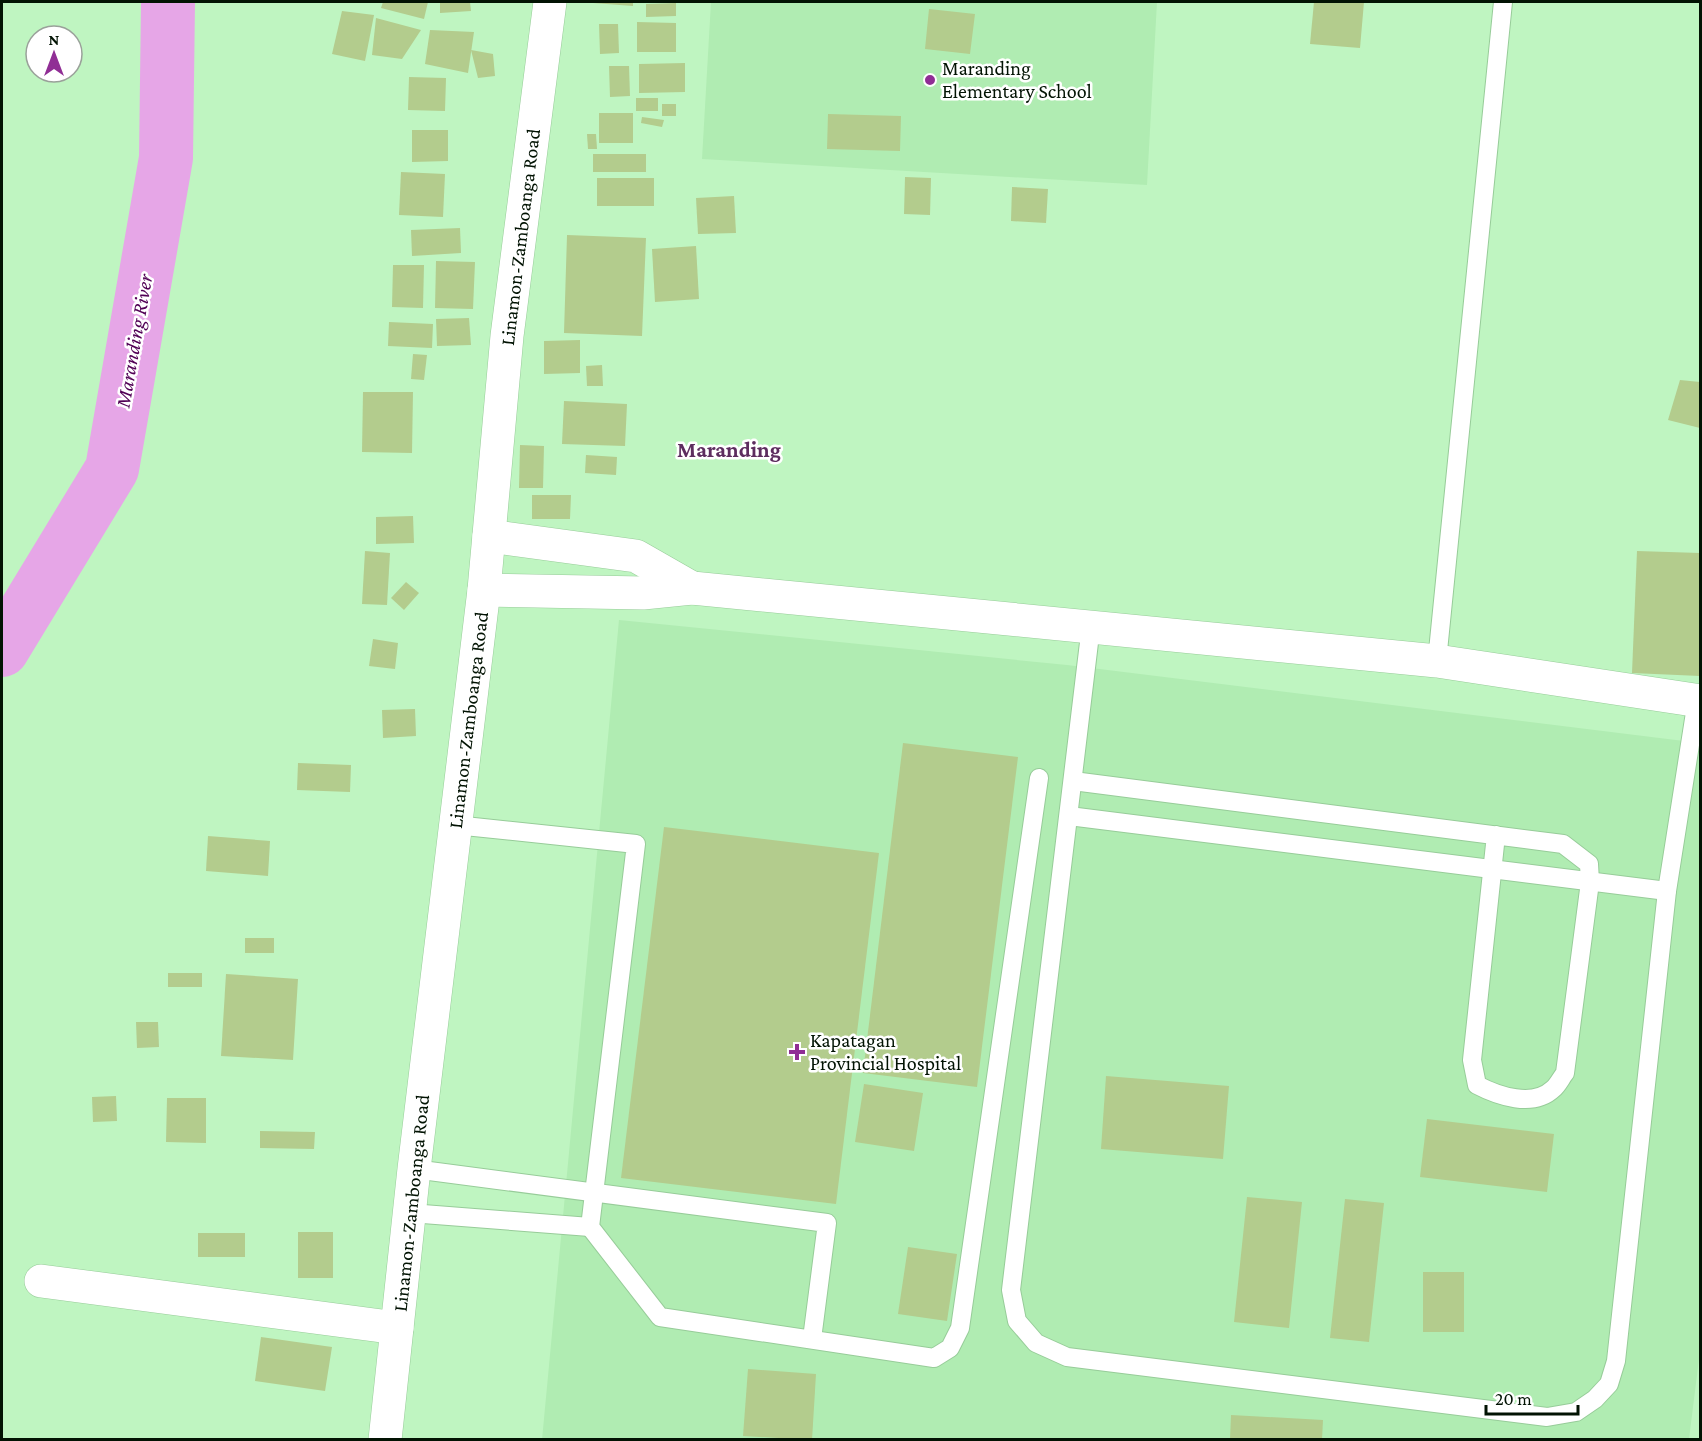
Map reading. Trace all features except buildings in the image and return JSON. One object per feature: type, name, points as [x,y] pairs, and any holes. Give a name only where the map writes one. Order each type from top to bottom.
[{"type":"main road","name":"Linamon-Zamboanga Road","points":[[386,1440],[414,1169],[484,590],[507,336],[550,2]]},
{"type":"main road","points":[[489,536],[636,556],[692,588]]},
{"type":"main road","points":[[484,590],[643,593],[692,588],[1437,661],[1699,701]]},
{"type":"main road","points":[[41,1281],[397,1328]]},
{"type":"lane","points":[[1437,661],[1503,2]]},
{"type":"lane","points":[[1091,626],[1011,1290],[1017,1321],[1036,1343],[1067,1357],[1547,1417],[1576,1412],[1595,1399],[1609,1383],[1616,1361],[1667,891],[1699,701]]},
{"type":"lane","points":[[455,825],[636,844],[590,1227],[660,1317],[934,1358],[950,1348],[960,1328],[1039,778]]},
{"type":"lane","points":[[1073,780],[1496,835],[1563,844],[1589,864],[1590,882],[1565,1073],[1553,1090],[1534,1099],[1496,1095],[1477,1084],[1472,1060],[1496,835]]},
{"type":"lane","points":[[1069,816],[1667,891]]},
{"type":"lane","points":[[414,1169],[827,1223],[812,1339]]},
{"type":"lane","points":[[410,1213],[590,1227]]},
{"type":"shaded area","name":"Maranding Elementary School","points":[[711,2],[1157,2],[1147,185],[702,159]]},
{"type":"shaded area","points":[[619,620],[1067,665],[1700,743],[1700,1351],[1689,1439],[542,1440]]},
{"type":"waterway","name":"Maranding River","points":[[2,650],[112,469],[166,158],[168,2]]},
{"type":"place","name":"Maranding Elementary School","points":[[930,80]]},
{"type":"place","name":"Kapatagan Provincial Hospital","points":[[797,1052]]},
{"type":"district","name":"Maranding","points":[[729,449]]}]
